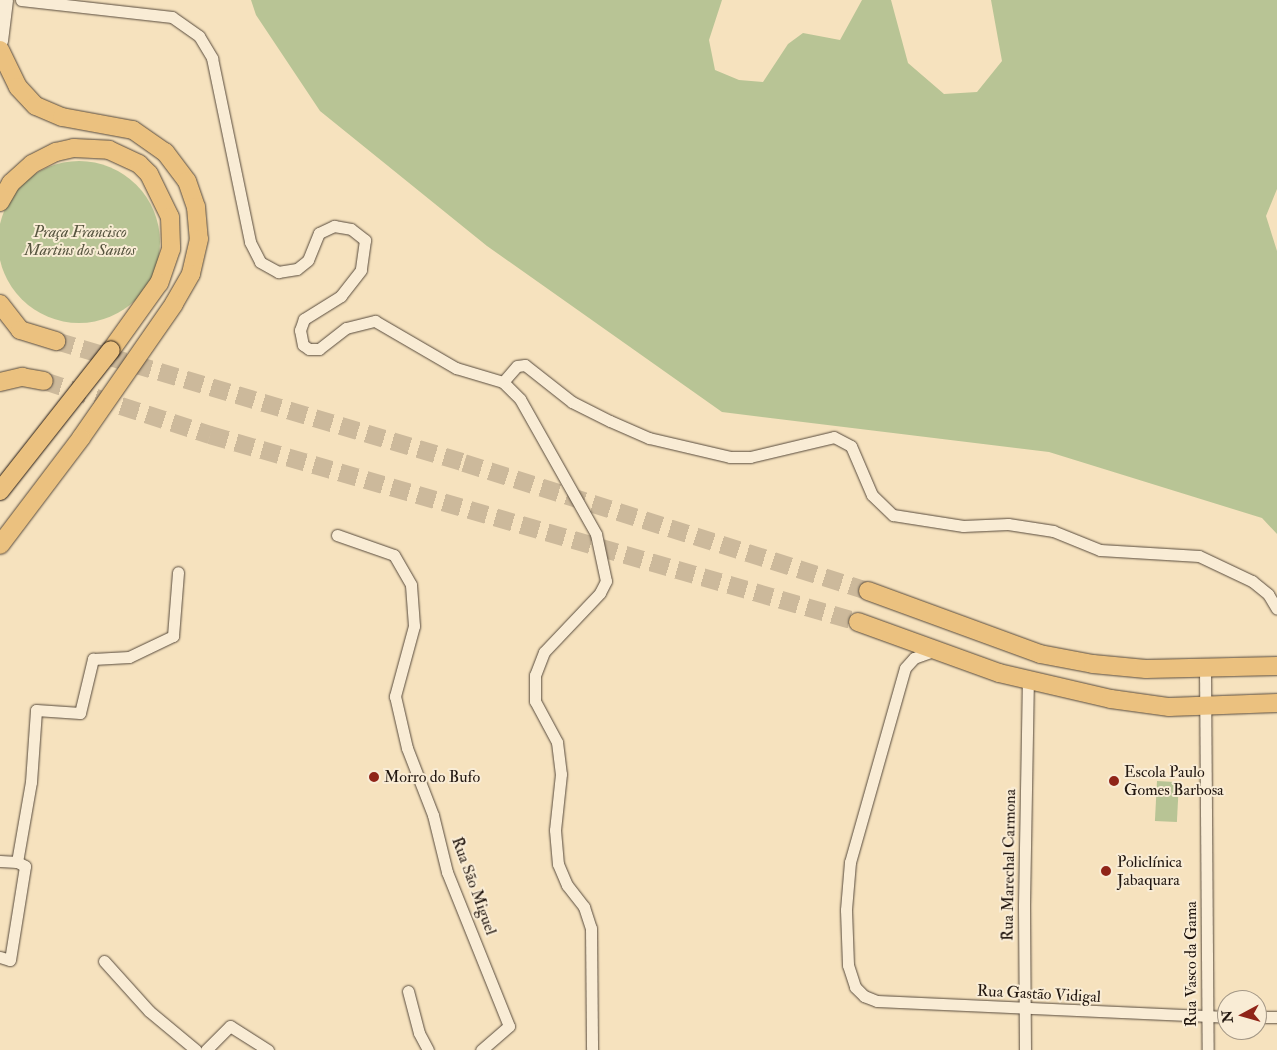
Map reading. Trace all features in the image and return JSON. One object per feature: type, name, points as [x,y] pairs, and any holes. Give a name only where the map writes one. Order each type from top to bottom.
[{"type":"main road","points":[[0,41],[5,0]]},
{"type":"main road","points":[[0,50],[18,87],[36,106],[62,117],[133,130],[165,152],[187,181],[198,220],[194,265],[182,292],[81,438],[0,544]]},
{"type":"main road","points":[[0,202],[11,183],[32,164],[74,148],[109,150],[139,164],[149,174],[170,217],[171,249],[159,283],[111,350],[0,491]]},
{"type":"main road","points":[[0,304],[20,330]]},
{"type":"main road","points":[[0,322],[56,341]]},
{"type":"main road","points":[[0,372],[44,381]]},
{"type":"main road","points":[[0,382],[22,377]]},
{"type":"main road","points":[[868,591],[1040,654],[1093,664],[1146,669],[1277,666]]},
{"type":"main road","points":[[858,622],[933,651],[1028,681],[1127,702],[1169,707],[1277,703]]},
{"type":"street","points":[[21,0],[172,17],[199,36],[208,49],[250,242],[260,262],[278,272],[297,269],[308,260],[319,233],[334,226],[352,228],[365,240],[361,270],[341,296],[304,319],[300,330],[303,345],[308,349],[319,349],[346,328],[375,321],[456,368],[503,382],[520,399],[596,534],[604,563],[606,581],[600,593],[544,652],[535,675],[535,701],[557,742],[561,774],[555,830],[558,864],[567,885],[584,906],[591,928],[592,1050]]},
{"type":"street","points":[[503,382],[517,366],[525,365],[572,402],[610,421],[649,438],[730,457],[750,457],[834,437],[851,446],[872,495],[893,515],[963,526],[1008,524],[1053,531],[1100,550],[1199,556],[1252,582],[1268,594],[1277,609]]},
{"type":"street","name":"Rua São Miguel","points":[[337,535],[394,555],[411,585],[414,626],[396,696],[407,748],[433,815],[448,872],[509,1026],[481,1050]]},
{"type":"street","points":[[17,862],[32,775],[36,710],[80,713],[92,660],[129,657],[172,636],[178,572]]},
{"type":"street","name":"Rua Gastão Vidigal","points":[[933,651],[914,658],[905,668],[850,862],[846,910],[848,965],[855,987],[864,996],[877,1001],[1024,1010],[1217,1016]]},
{"type":"street","name":"Rua Vasco da Gama","points":[[1205,668],[1207,706],[1208,1050]]},
{"type":"street","name":"Rua Marechal Carmona","points":[[1025,1050],[1028,681]]},
{"type":"street","points":[[0,861],[17,862],[25,866],[10,960],[0,957]]},
{"type":"street","points":[[104,961],[149,1011],[196,1050]]},
{"type":"street","points":[[408,991],[419,1033],[428,1050]]},
{"type":"street","points":[[206,1050],[230,1026],[268,1050]]},
{"type":"green space","points":[[251,0],[722,0],[709,40],[715,70],[739,80],[763,82],[788,44],[803,33],[840,40],[862,0],[891,0],[908,63],[944,94],[977,92],[1002,61],[991,0],[1277,0],[1277,189],[1266,216],[1277,251],[1277,534],[1262,518],[1049,452],[722,412],[487,246],[320,111],[256,15]]},
{"type":"green space","name":"Praça Francisco Martins dos Santos","points":[[79,161],[110,167],[136,185],[154,211],[160,242],[154,273],[136,299],[110,317],[79,323],[48,317],[22,299],[4,273],[-2,242],[4,211],[22,185],[48,167]]},
{"type":"green space","points":[[1157,781],[1179,782],[1177,822],[1155,821]]},
{"type":"tunnel","points":[[56,341],[464,463],[868,591]]},
{"type":"tunnel","points":[[44,381],[210,435],[858,622]]},
{"type":"place","name":"Morro do Bufo","points":[[374,777]]},
{"type":"place","name":"Escola Paulo Gomes Barbosa","points":[[1114,781]]},
{"type":"place","name":"Policlínica Jabaquara","points":[[1106,871]]}]
